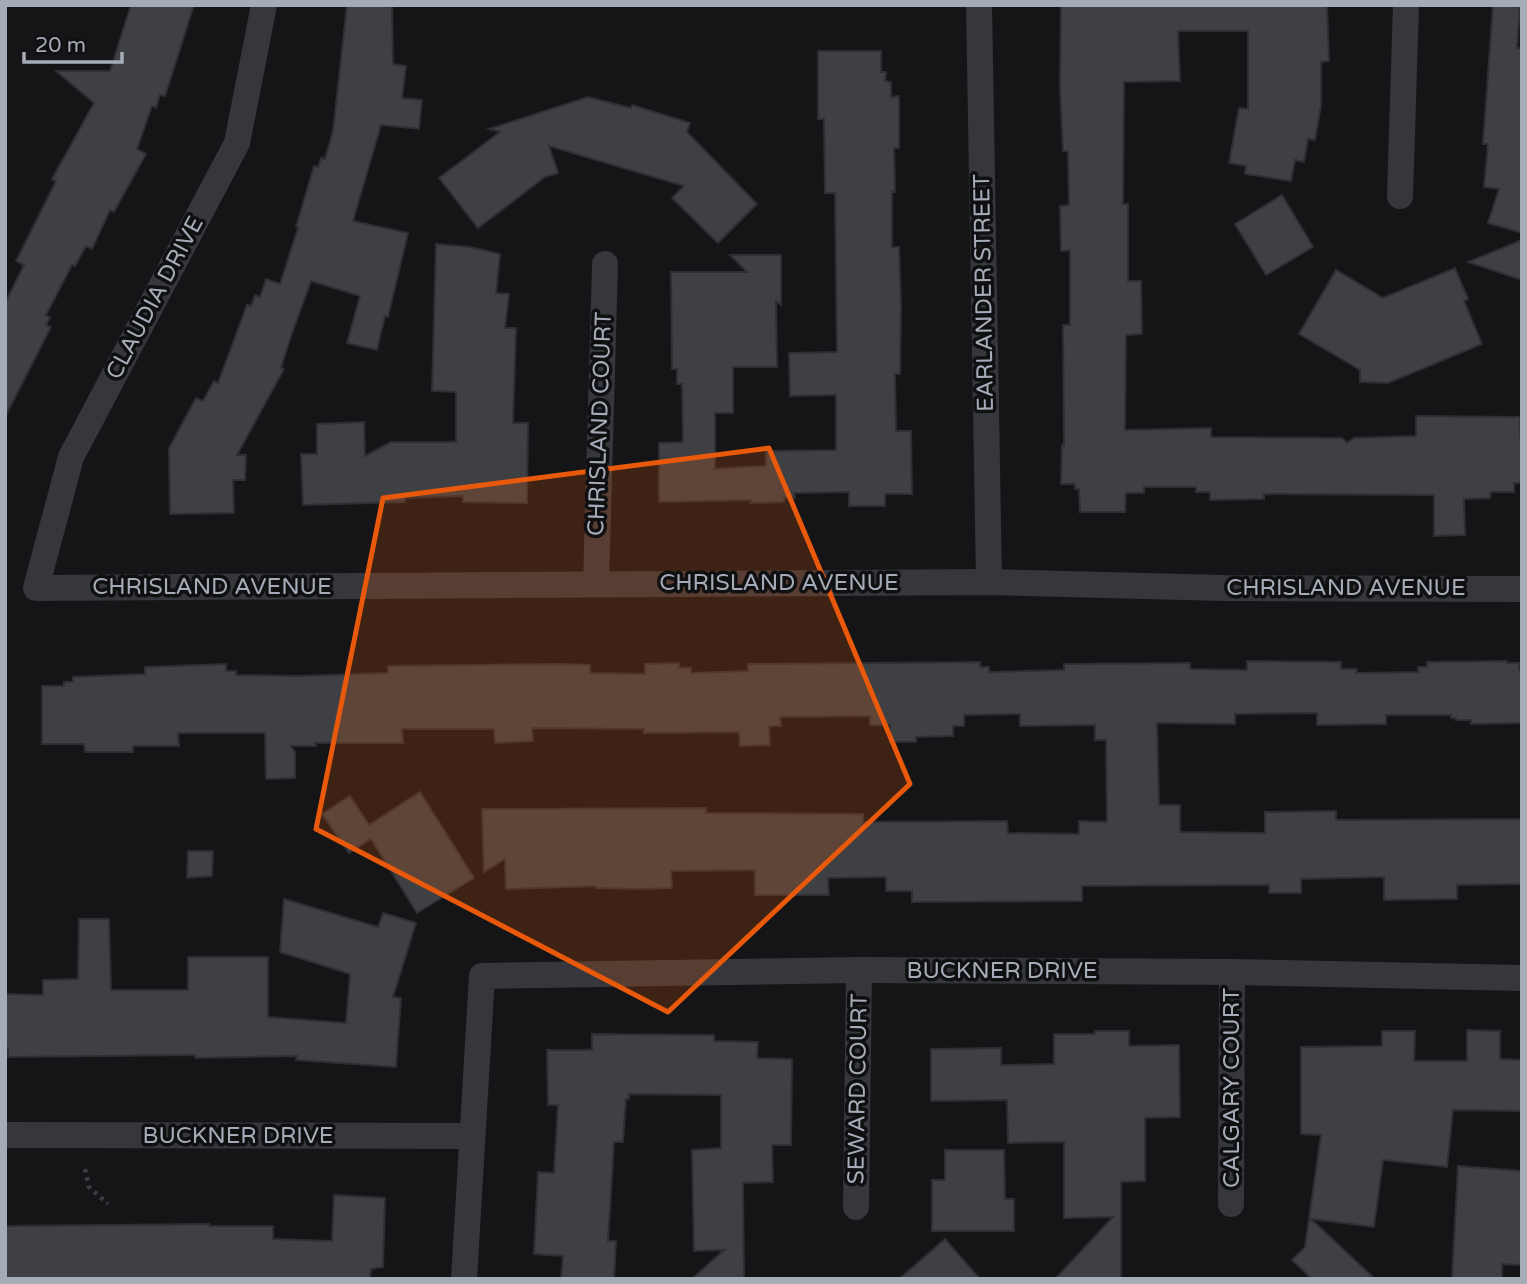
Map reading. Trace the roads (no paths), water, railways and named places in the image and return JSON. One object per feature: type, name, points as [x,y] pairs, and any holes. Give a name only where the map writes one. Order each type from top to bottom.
[{"type":"street","name":"CLAUDIA DRIVE","points":[[36,588],[71,457],[237,143],[264,5]]},
{"type":"street","name":"EARLANDER STREET","points":[[979,5],[989,582]]},
{"type":"street","points":[[1400,196],[1406,5]]},
{"type":"street","name":"CHRISLAND COURT","points":[[596,584],[605,264]]},
{"type":"street","name":"CHRISLAND AVENUE","points":[[36,588],[989,582],[1224,588],[1522,589]]},
{"type":"street","name":"BUCKNER DRIVE","points":[[5,1135],[471,1136],[482,976],[859,970],[1232,972],[1522,978]]},
{"type":"street","name":"SEWARD COURT","points":[[856,1207],[859,970]]},
{"type":"street","name":"CALGARY COURT","points":[[1231,1204],[1232,972]]},
{"type":"street","points":[[464,1279],[471,1136]]}]
